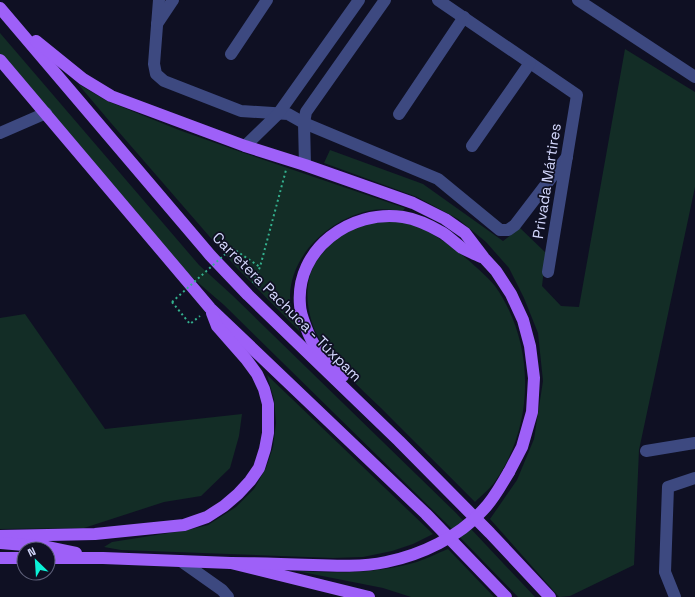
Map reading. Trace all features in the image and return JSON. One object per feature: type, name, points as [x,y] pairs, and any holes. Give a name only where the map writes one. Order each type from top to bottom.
[{"type":"main road","points":[[4,13],[83,79],[111,96],[245,146],[414,203],[445,219],[465,233],[496,271],[511,294],[523,320],[530,346],[533,372],[532,412],[522,447],[497,492],[483,510],[463,527],[440,543],[414,555],[385,562],[342,566],[103,558],[56,558]]},
{"type":"main road","name":"Carretera Pachuca - Túxpam","points":[[4,13],[210,255],[248,295],[362,405],[490,533],[550,597]]},
{"type":"main road","points":[[0,60],[210,308],[426,514],[506,597]]},
{"type":"main road","points":[[362,405],[347,380],[315,347],[300,306],[300,285],[307,266],[316,250],[329,237],[346,226],[363,218],[382,216],[404,217],[422,223],[442,233],[462,247],[484,258]]},
{"type":"main road","points":[[0,536],[95,534],[184,525],[207,517],[224,506],[250,481],[259,468],[265,449],[268,433],[268,404],[264,389],[257,374],[217,326],[210,308]]},
{"type":"main road","points":[[0,543],[47,547],[103,558]]},
{"type":"main road","points":[[0,558],[16,558]]},
{"type":"main road","points":[[231,563],[369,597]]},
{"type":"street","points":[[158,0],[154,64],[156,74],[164,81],[241,111],[288,114],[304,123],[438,179],[500,230],[508,230],[515,225],[567,157]]},
{"type":"street","points":[[156,25],[173,0]]},
{"type":"street","points":[[231,54],[267,0]]},
{"type":"street","points":[[245,146],[278,114],[359,0]]},
{"type":"street","points":[[305,165],[304,123],[306,112],[385,0]]},
{"type":"street","points":[[438,0],[530,64],[472,146]]},
{"type":"street","points":[[578,0],[695,77]]},
{"type":"street","points":[[399,114],[464,17]]},
{"type":"street","name":"Privada Mártires","points":[[530,64],[577,95],[548,272]]},
{"type":"street","points":[[0,133],[46,113]]},
{"type":"street","points":[[646,451],[695,443]]},
{"type":"street","points":[[674,597],[665,572],[668,487],[695,478]]},
{"type":"street","points":[[181,561],[222,590],[228,597]]},
{"type":"path","points":[[248,295],[260,267],[289,160]]},
{"type":"path","points":[[195,320],[190,324],[172,302],[232,248],[260,267]]},
{"type":"green space","points":[[0,33],[199,265],[232,295],[456,513],[535,597],[518,597],[446,523],[224,305],[188,274],[0,54]]},
{"type":"green space","points":[[625,49],[695,92],[695,187],[639,450],[634,565],[570,596],[559,597],[490,519],[517,480],[534,439],[543,381],[538,333],[524,298],[509,268],[486,242],[458,219],[417,197],[324,163],[330,150],[423,184],[503,241],[520,228],[546,253],[542,286],[561,306],[579,307]]},
{"type":"green space","points":[[78,84],[107,101],[179,130],[405,208],[403,211],[377,209],[358,214],[343,220],[316,240],[298,265],[292,280],[290,300],[300,332],[235,266]]},
{"type":"green space","points":[[395,221],[419,227],[437,237],[455,249],[476,267],[495,286],[508,308],[518,332],[523,357],[525,383],[523,409],[518,434],[509,458],[496,480],[475,502],[338,365],[317,335],[310,315],[307,294],[311,273],[321,255],[333,241],[355,228],[379,222]]},
{"type":"green space","points":[[25,314],[105,429],[242,414],[239,436],[230,468],[201,496],[164,502],[84,528],[0,529],[0,318]]},
{"type":"green space","points":[[267,375],[433,534],[413,544],[392,551],[363,557],[333,558],[121,550],[104,547],[112,542],[188,530],[208,525],[236,507],[254,489],[266,468],[273,447],[276,423],[274,399]]},
{"type":"green space","points":[[448,549],[494,597],[411,597],[383,588],[297,571],[355,572],[398,567],[417,562]]}]
